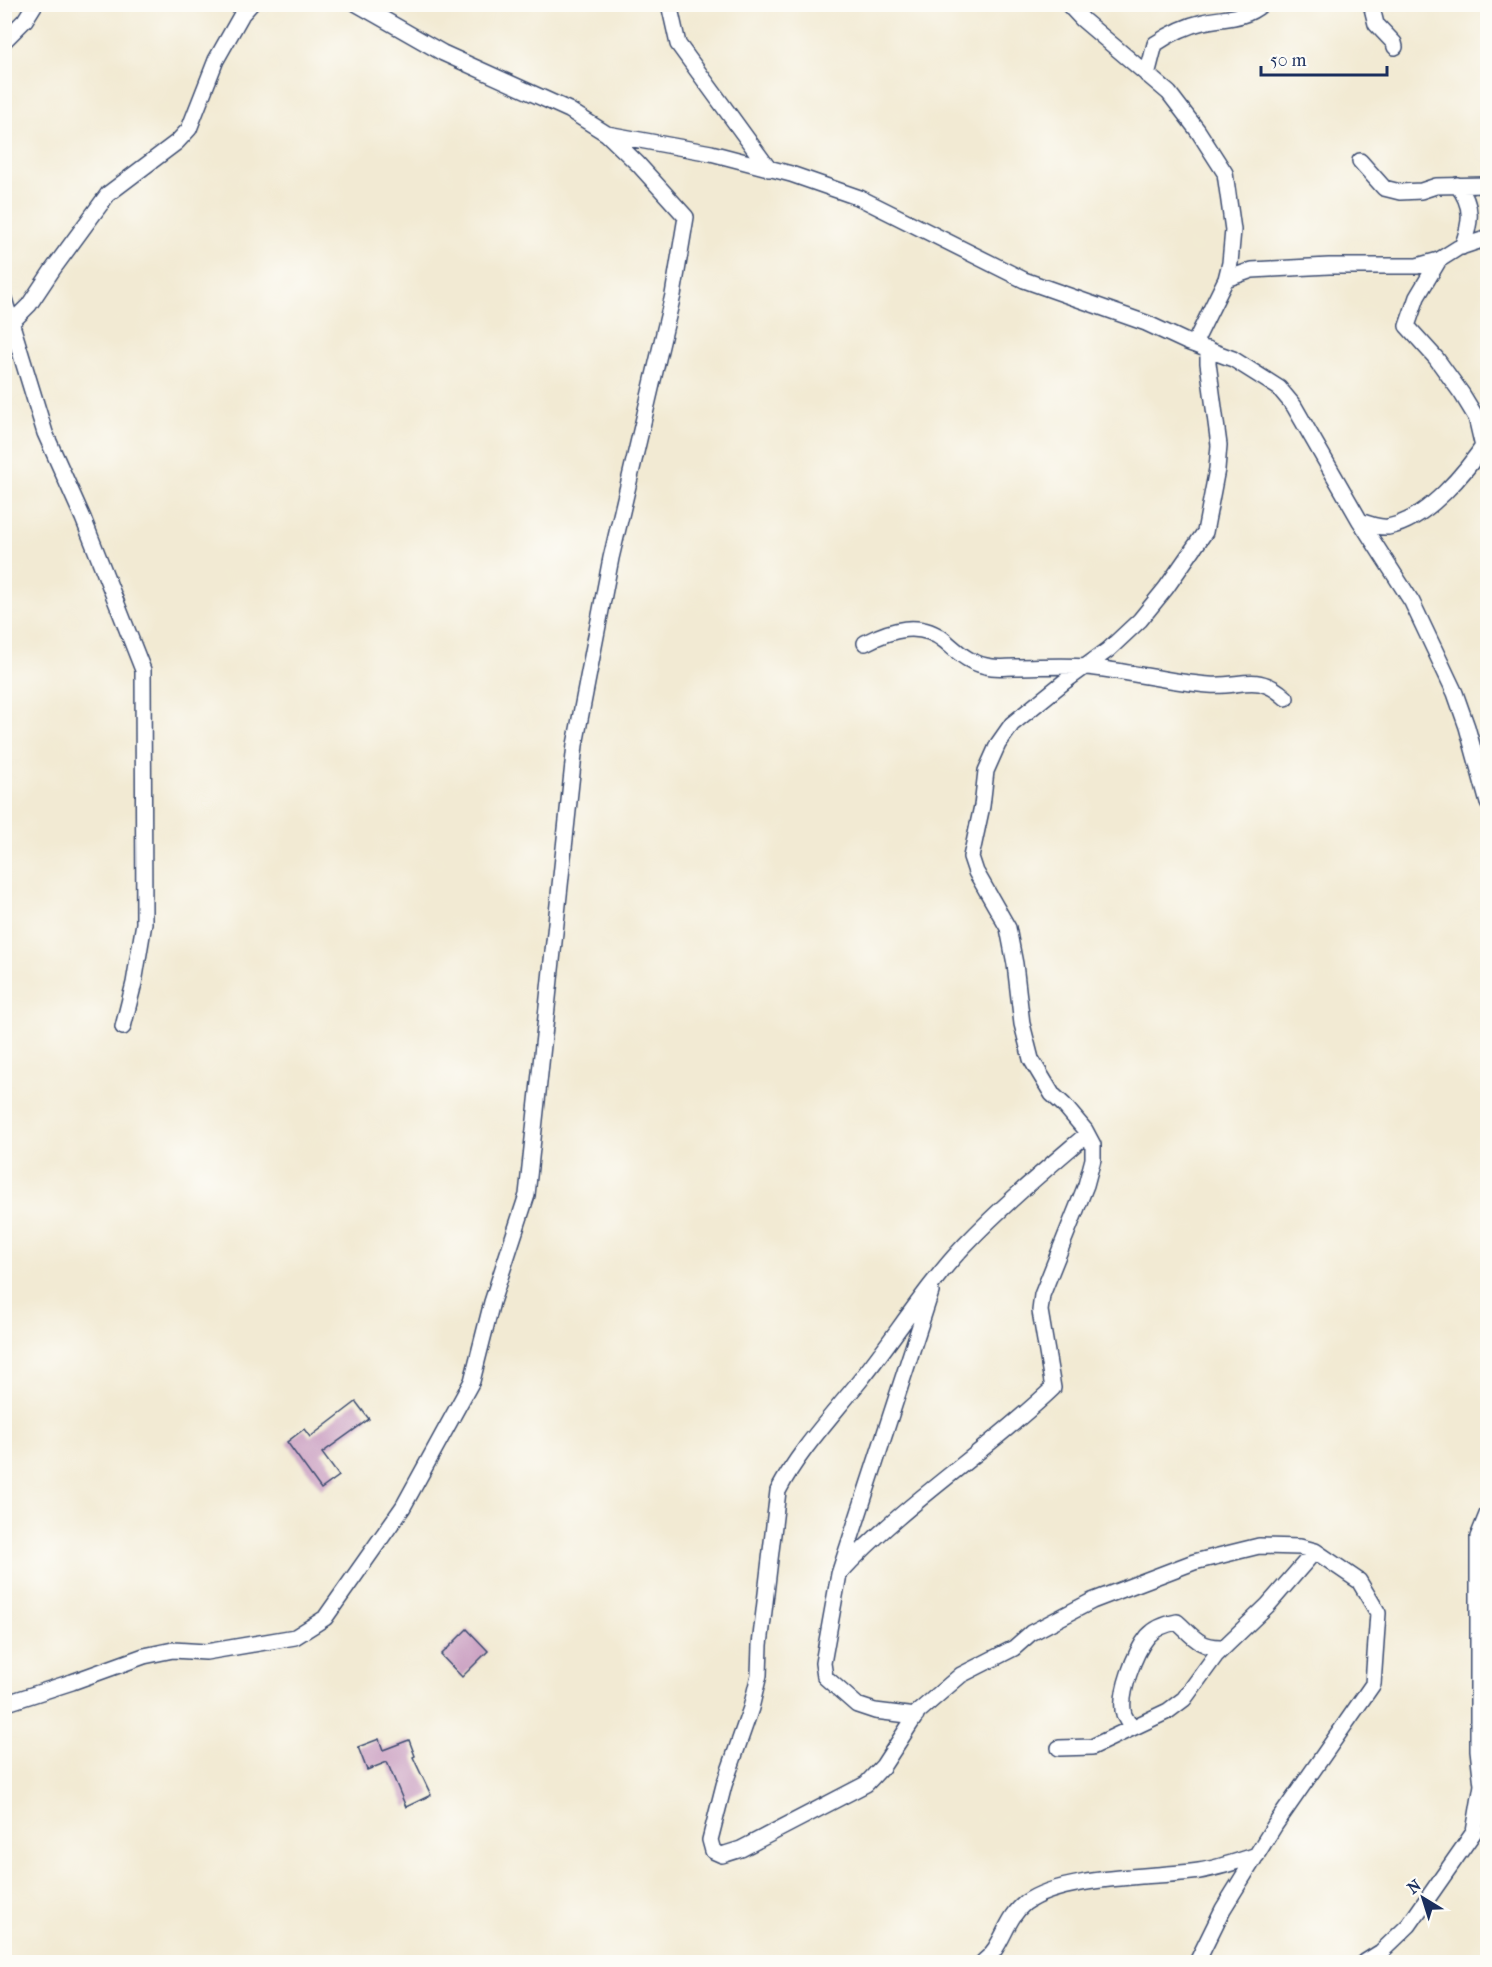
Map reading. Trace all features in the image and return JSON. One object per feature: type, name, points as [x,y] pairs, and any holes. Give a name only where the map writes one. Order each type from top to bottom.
[{"type":"street","points":[[4,41],[25,20],[34,4]]},
{"type":"street","points":[[8,326],[29,305],[108,194],[168,149],[189,129],[216,60],[242,14],[251,4]]},
{"type":"street","points":[[4,1704],[144,1656],[173,1650],[206,1652],[295,1637],[325,1618],[403,1507],[472,1381],[492,1302],[527,1195],[574,745],[611,558],[673,295],[686,217],[638,164],[607,135],[569,110],[443,53],[357,4]]},
{"type":"street","points":[[669,4],[678,44],[769,169]]},
{"type":"street","points":[[839,1574],[860,1551],[928,1490],[1022,1417],[1053,1388],[1040,1311],[1042,1295],[1086,1185],[1093,1159],[1093,1145],[1064,1105],[1052,1094],[1031,1059],[1023,1030],[1008,928],[976,872],[971,857],[982,806],[986,771],[998,744],[1012,724],[1108,650],[1140,620],[1166,588],[1205,532],[1217,469],[1219,445],[1208,363],[1201,347],[1230,263],[1233,230],[1226,172],[1169,93],[1083,21],[1068,4]]},
{"type":"street","points":[[1147,75],[1155,44],[1174,32],[1203,22],[1229,20],[1253,11],[1262,4]]},
{"type":"street","points":[[1371,4],[1376,24],[1395,47]]},
{"type":"street","points":[[607,135],[711,153],[860,198],[1024,280],[1146,323],[1233,359],[1279,388],[1294,406],[1360,521],[1412,602],[1455,693],[1488,803]]},
{"type":"street","points":[[1360,160],[1384,188],[1400,192],[1421,191],[1436,186],[1488,185]]},
{"type":"street","points":[[1457,185],[1466,196],[1470,219],[1462,247]]},
{"type":"street","points":[[1226,279],[1252,270],[1329,266],[1417,266],[1439,260],[1462,247],[1488,238]]},
{"type":"street","points":[[1360,521],[1386,527],[1410,519],[1466,471],[1485,443],[1476,417],[1462,394],[1436,358],[1407,326],[1417,297],[1439,260]]},
{"type":"street","points":[[4,299],[8,326],[45,433],[83,518],[143,670],[144,923],[134,983],[123,1027]]},
{"type":"street","points":[[865,643],[904,628],[915,628],[933,633],[956,652],[974,662],[992,667],[1086,667],[1210,685],[1251,682],[1274,686],[1286,698]]},
{"type":"street","points":[[1087,1134],[965,1245],[789,1470],[778,1491],[760,1645],[759,1674],[751,1708],[724,1785],[710,1840],[712,1851],[723,1855],[866,1784],[883,1766],[924,1706],[962,1675],[1014,1648],[1031,1634],[1092,1601],[1194,1562],[1249,1548],[1259,1546],[1300,1547],[1315,1551],[1359,1581],[1378,1613],[1373,1684],[1275,1825],[1223,1909],[1197,1962]]},
{"type":"street","points":[[916,1716],[875,1711],[857,1705],[825,1677],[823,1663],[839,1574],[935,1281]]},
{"type":"street","points":[[1365,1962],[1381,1952],[1409,1925],[1474,1832],[1482,1785],[1478,1750],[1478,1537],[1488,1512]]},
{"type":"street","points":[[1059,1748],[1092,1747],[1168,1711],[1184,1699],[1223,1647],[1268,1605],[1315,1551]]},
{"type":"street","points":[[1131,1727],[1124,1715],[1125,1686],[1149,1635],[1164,1624],[1177,1622],[1194,1639],[1211,1648],[1223,1647]]},
{"type":"street","points":[[983,1962],[992,1956],[1015,1912],[1025,1903],[1046,1891],[1070,1884],[1217,1868],[1257,1855]]},
{"type":"building","points":[[356,1402],[369,1419],[322,1453],[339,1476],[321,1489],[287,1442],[304,1429],[310,1437]]},
{"type":"building","points":[[467,1629],[488,1651],[462,1677],[441,1655]]},
{"type":"building","points":[[379,1739],[383,1750],[409,1740],[415,1756],[413,1757],[431,1795],[406,1807],[387,1762],[367,1770],[358,1747]]}]
